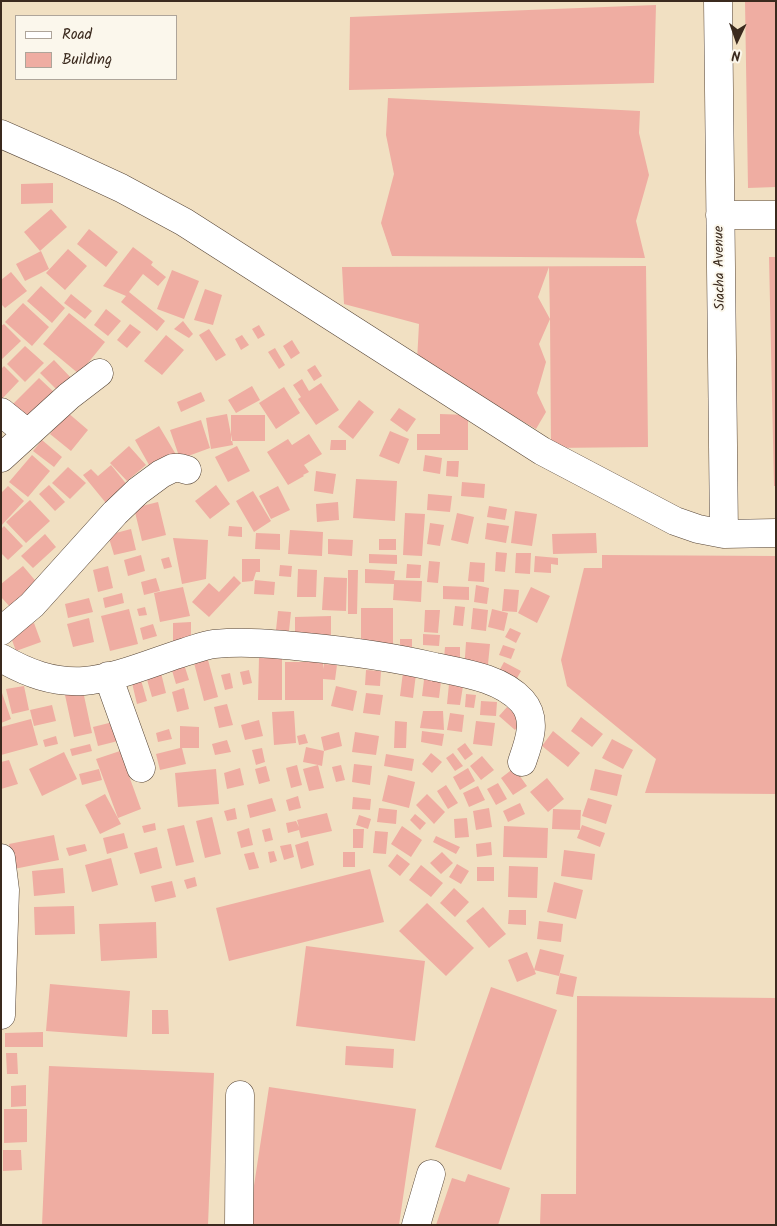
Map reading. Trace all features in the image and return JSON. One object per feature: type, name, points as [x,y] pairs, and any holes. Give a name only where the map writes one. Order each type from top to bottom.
[{"type":"street","name":"Siacha Avenue","points":[[718,1],[724,534]]},
{"type":"street","points":[[1,134],[68,162],[184,222],[542,451],[675,521],[698,529],[724,534],[776,533]]},
{"type":"street","points":[[720,215],[776,215]]},
{"type":"street","points":[[1,458],[68,396],[99,373]]},
{"type":"street","points":[[1,412],[28,433]]},
{"type":"street","points":[[1,631],[32,605],[114,513],[138,491],[161,474],[173,468],[187,470]]},
{"type":"street","points":[[1,658],[33,674],[52,680],[85,681],[108,676],[211,644],[236,642],[269,643],[397,658],[458,672],[489,681],[509,690],[522,702],[528,712],[531,724],[531,735],[522,762]]},
{"type":"street","points":[[108,676],[141,768]]},
{"type":"street","points":[[1,858],[5,890],[1,1015]]},
{"type":"street","points":[[239,1225],[240,1095]]},
{"type":"street","points":[[416,1225],[431,1174]]},
{"type":"building","points":[[745,1],[776,1],[776,187],[748,188]]},
{"type":"building","points":[[656,5],[654,83],[349,90],[350,17]]},
{"type":"building","points":[[388,98],[640,111],[639,133],[649,175],[636,221],[645,258],[392,256],[381,223],[394,174],[386,135]]},
{"type":"building","points":[[53,183],[53,203],[21,204],[21,184]]},
{"type":"building","points":[[51,209],[67,227],[40,251],[24,232]]},
{"type":"building","points":[[89,229],[118,252],[106,267],[77,244]]},
{"type":"building","points":[[133,247],[153,262],[151,265],[166,277],[158,286],[143,274],[129,292],[165,321],[157,331],[121,302],[126,296],[103,286]]},
{"type":"building","points":[[68,249],[87,266],[65,290],[46,273]]},
{"type":"building","points":[[41,251],[49,269],[25,281],[16,264]]},
{"type":"building","points":[[769,257],[776,257],[776,486],[774,486]]},
{"type":"building","points":[[646,266],[648,447],[551,448],[550,319],[539,344],[546,362],[537,393],[546,412],[536,429],[417,361],[419,324],[344,304],[342,267]],"holes":[[[549,267],[550,319],[538,297]]]},
{"type":"building","points":[[172,270],[199,281],[184,319],[157,309]]},
{"type":"building","points":[[11,272],[27,291],[5,308],[1,304],[1,280]]},
{"type":"building","points":[[41,286],[65,308],[52,323],[27,301]]},
{"type":"building","points":[[205,289],[222,295],[213,325],[194,320]]},
{"type":"building","points":[[71,294],[92,311],[85,319],[64,303]]},
{"type":"building","points":[[23,303],[49,327],[32,346],[5,322]]},
{"type":"building","points":[[106,309],[121,321],[108,336],[94,325]]},
{"type":"building","points":[[69,313],[105,342],[79,374],[43,344]]},
{"type":"building","points":[[183,321],[193,334],[189,338],[174,329]]},
{"type":"building","points":[[4,324],[21,341],[1,360],[1,326]]},
{"type":"building","points":[[130,324],[141,332],[127,348],[117,340]]},
{"type":"building","points":[[259,325],[265,335],[258,339],[252,329]]},
{"type":"building","points":[[209,329],[226,355],[216,361],[199,335]]},
{"type":"building","points":[[166,335],[184,350],[162,375],[144,361]]},
{"type":"building","points":[[242,335],[249,345],[241,350],[235,339]]},
{"type":"building","points":[[292,340],[300,353],[291,359],[283,346]]},
{"type":"building","points":[[25,346],[44,363],[25,382],[7,364]]},
{"type":"building","points":[[275,348],[285,365],[279,369],[268,352]]},
{"type":"building","points":[[54,360],[73,380],[60,393],[40,373]]},
{"type":"building","points":[[315,365],[322,376],[314,381],[307,370]]},
{"type":"building","points":[[4,366],[19,381],[1,400],[1,369]]},
{"type":"building","points":[[39,378],[56,394],[28,421],[12,405]]},
{"type":"building","points":[[302,379],[309,391],[321,383],[339,410],[316,425],[298,399],[301,397],[293,385]]},
{"type":"building","points":[[252,386],[260,400],[236,413],[228,400]]},
{"type":"building","points":[[284,387],[300,413],[276,429],[259,403]]},
{"type":"building","points":[[201,392],[205,401],[181,412],[177,402]]},
{"type":"building","points":[[359,400],[374,412],[353,439],[338,427]]},
{"type":"building","points":[[399,408],[416,419],[407,432],[390,420]]},
{"type":"building","points":[[67,412],[88,430],[71,451],[50,434]]},
{"type":"building","points":[[227,414],[233,445],[211,449],[206,418]]},
{"type":"building","points":[[440,414],[468,415],[468,450],[417,450],[417,434],[440,434]]},
{"type":"building","points":[[231,415],[265,415],[265,441],[231,441]]},
{"type":"building","points":[[201,420],[210,448],[180,459],[170,430]]},
{"type":"building","points":[[159,426],[178,458],[153,472],[135,440]]},
{"type":"building","points":[[390,431],[409,439],[399,464],[379,456]]},
{"type":"building","points":[[309,434],[322,454],[304,465],[309,472],[288,485],[267,452],[288,439],[292,445]]},
{"type":"building","points":[[42,440],[62,457],[54,467],[33,451]]},
{"type":"building","points":[[331,440],[346,440],[346,450],[330,450]]},
{"type":"building","points":[[129,446],[146,465],[127,481],[110,463]]},
{"type":"building","points":[[237,446],[250,471],[228,482],[215,457]]},
{"type":"building","points":[[32,455],[50,471],[28,497],[9,482]]},
{"type":"building","points":[[425,455],[442,458],[440,474],[423,471]]},
{"type":"building","points":[[447,461],[459,461],[458,477],[446,476]]},
{"type":"building","points":[[111,465],[132,491],[110,508],[83,475],[91,469],[98,476]]},
{"type":"building","points":[[68,467],[86,483],[70,499],[52,483]]},
{"type":"building","points":[[316,471],[336,474],[333,494],[314,491]]},
{"type":"building","points":[[356,479],[397,481],[395,521],[353,518]]},
{"type":"building","points":[[462,482],[485,484],[484,498],[461,496]]},
{"type":"building","points":[[49,485],[65,502],[55,511],[39,494]]},
{"type":"building","points":[[216,485],[230,504],[210,519],[195,501]]},
{"type":"building","points":[[8,486],[24,501],[1,526],[1,493]]},
{"type":"building","points":[[278,486],[290,510],[271,519],[259,496]]},
{"type":"building","points":[[253,491],[271,521],[254,532],[236,501]]},
{"type":"building","points":[[428,494],[452,496],[450,512],[427,510]]},
{"type":"building","points":[[30,500],[50,521],[26,543],[6,522]]},
{"type":"building","points":[[158,502],[166,535],[142,541],[134,508]]},
{"type":"building","points":[[338,502],[339,520],[317,522],[316,504]]},
{"type":"building","points":[[489,506],[507,509],[505,520],[487,517]]},
{"type":"building","points":[[515,511],[537,514],[532,546],[511,543]]},
{"type":"building","points":[[405,513],[425,514],[422,556],[403,555]]},
{"type":"building","points":[[457,513],[474,517],[468,544],[451,540]]},
{"type":"building","points":[[430,523],[444,525],[440,546],[427,544]]},
{"type":"building","points":[[487,523],[509,526],[506,543],[485,539]]},
{"type":"building","points":[[4,526],[23,546],[8,560],[1,553],[1,529]]},
{"type":"building","points":[[229,526],[242,527],[242,537],[228,536]]},
{"type":"building","points":[[131,529],[136,550],[114,555],[108,535]]},
{"type":"building","points":[[290,530],[323,532],[322,556],[288,554]]},
{"type":"building","points":[[256,533],[280,534],[280,550],[255,549]]},
{"type":"building","points":[[596,533],[597,553],[553,554],[552,534]]},
{"type":"building","points":[[45,534],[56,547],[33,568],[21,556]]},
{"type":"building","points":[[173,538],[208,540],[206,579],[182,584]]},
{"type":"building","points":[[328,539],[353,540],[352,556],[328,554]]},
{"type":"building","points":[[379,539],[396,539],[396,550],[379,550]]},
{"type":"building","points":[[496,552],[507,553],[505,572],[495,571]]},
{"type":"building","points":[[516,553],[531,553],[530,574],[515,573]]},
{"type":"building","points":[[369,554],[397,555],[397,564],[369,563]]},
{"type":"building","points":[[141,555],[145,571],[128,576],[124,560]]},
{"type":"building","points":[[602,555],[776,556],[776,794],[645,793],[656,759],[567,686],[561,660],[584,568],[602,568]]},
{"type":"building","points":[[535,556],[558,558],[558,565],[551,564],[551,573],[534,572]]},
{"type":"building","points":[[169,557],[172,567],[164,569],[161,559]]},
{"type":"building","points":[[242,559],[260,559],[260,572],[256,572],[253,581],[242,582]]},
{"type":"building","points":[[429,561],[440,562],[438,583],[427,582]]},
{"type":"building","points":[[470,562],[485,563],[484,582],[468,581]]},
{"type":"building","points":[[407,564],[421,565],[420,578],[406,578]]},
{"type":"building","points":[[280,565],[292,566],[291,577],[279,576]]},
{"type":"building","points":[[23,566],[39,585],[11,608],[1,597],[1,584]]},
{"type":"building","points":[[108,566],[113,588],[98,592],[93,570]]},
{"type":"building","points":[[298,569],[317,570],[316,597],[297,597]]},
{"type":"building","points":[[365,569],[395,571],[394,580],[422,581],[421,602],[393,600],[394,584],[365,583]]},
{"type":"building","points":[[348,570],[358,570],[357,614],[348,614]]},
{"type":"building","points":[[234,576],[241,583],[209,617],[192,602],[209,583],[219,592]]},
{"type":"building","points":[[324,577],[347,578],[346,611],[322,610]]},
{"type":"building","points":[[156,578],[160,591],[144,595],[141,582]]},
{"type":"building","points":[[255,580],[275,582],[274,595],[254,594]]},
{"type":"building","points":[[476,585],[489,588],[487,604],[474,602]]},
{"type":"building","points":[[443,586],[469,587],[469,600],[443,599]]},
{"type":"building","points":[[183,587],[190,616],[160,622],[154,593]]},
{"type":"building","points":[[531,587],[550,596],[537,623],[518,613]]},
{"type":"building","points":[[504,589],[519,590],[517,612],[502,611]]},
{"type":"building","points":[[122,593],[124,603],[105,608],[103,598]]},
{"type":"building","points":[[89,598],[93,612],[68,618],[65,604]]},
{"type":"building","points":[[455,606],[465,607],[463,626],[453,625]]},
{"type":"building","points":[[145,607],[147,615],[139,616],[137,609]]},
{"type":"building","points":[[361,608],[393,608],[393,644],[361,644]]},
{"type":"building","points":[[473,608],[488,610],[486,631],[471,629]]},
{"type":"building","points":[[129,609],[138,644],[110,651],[101,616]]},
{"type":"building","points":[[492,609],[508,613],[504,631],[488,627]]},
{"type":"building","points":[[425,610],[440,610],[438,633],[424,632]]},
{"type":"building","points":[[278,611],[291,612],[289,631],[276,630]]},
{"type":"building","points":[[331,616],[331,648],[295,648],[295,617]]},
{"type":"building","points":[[89,618],[94,642],[73,647],[67,624]]},
{"type":"building","points":[[191,622],[191,648],[173,649],[173,623]]},
{"type":"building","points":[[34,623],[41,642],[16,651],[9,632]]},
{"type":"building","points":[[153,624],[157,636],[143,640],[140,628]]},
{"type":"building","points":[[510,628],[521,633],[516,643],[505,637]]},
{"type":"building","points":[[423,634],[440,635],[439,646],[423,645]]},
{"type":"building","points":[[400,639],[412,639],[412,650],[400,649]]},
{"type":"building","points":[[466,642],[490,644],[487,674],[464,672]]},
{"type":"building","points":[[503,645],[515,649],[511,659],[499,655]]},
{"type":"building","points":[[445,647],[460,647],[460,659],[444,658]]},
{"type":"building","points":[[259,658],[282,658],[282,700],[258,700]]},
{"type":"building","points":[[208,660],[218,697],[204,701],[194,663]]},
{"type":"building","points":[[285,662],[323,662],[323,669],[324,664],[337,665],[335,680],[323,679],[323,700],[285,700]]},
{"type":"building","points":[[504,662],[521,671],[516,680],[499,671]]},
{"type":"building","points":[[184,664],[189,680],[176,684],[171,667]]},
{"type":"building","points":[[249,670],[252,683],[243,685],[240,672]]},
{"type":"building","points":[[366,670],[381,671],[380,686],[365,685]]},
{"type":"building","points":[[403,672],[416,674],[413,698],[400,696]]},
{"type":"building","points":[[425,672],[442,673],[439,698],[422,696]]},
{"type":"building","points":[[161,673],[166,693],[152,697],[146,676]]},
{"type":"building","points":[[230,673],[233,688],[225,690],[221,675]]},
{"type":"building","points":[[141,680],[147,701],[137,704],[132,683]]},
{"type":"building","points":[[449,684],[463,686],[460,705],[447,704]]},
{"type":"building","points":[[24,686],[29,710],[12,714],[6,689]]},
{"type":"building","points":[[336,686],[357,691],[353,711],[331,706]]},
{"type":"building","points":[[184,688],[189,709],[177,712],[172,692]]},
{"type":"building","points":[[1,690],[11,719],[1,723]]},
{"type":"building","points":[[83,691],[92,733],[74,737],[65,695]]},
{"type":"building","points":[[366,693],[383,695],[380,715],[363,713]]},
{"type":"building","points":[[466,694],[476,695],[474,708],[465,707]]},
{"type":"building","points":[[481,701],[497,702],[496,716],[480,715]]},
{"type":"building","points":[[227,704],[233,725],[219,728],[214,707]]},
{"type":"building","points":[[52,705],[56,721],[34,726],[30,710]]},
{"type":"building","points":[[507,707],[523,721],[515,730],[499,716]]},
{"type":"building","points":[[294,711],[296,743],[274,745],[272,712]]},
{"type":"building","points":[[423,711],[443,711],[444,730],[420,728]]},
{"type":"building","points":[[450,713],[464,715],[462,732],[447,730]]},
{"type":"building","points":[[581,717],[603,734],[592,747],[571,731]]},
{"type":"building","points":[[31,719],[38,745],[1,755],[1,727]]},
{"type":"building","points":[[259,720],[263,736],[245,740],[241,725]]},
{"type":"building","points":[[117,721],[122,740],[98,746],[93,727]]},
{"type":"building","points":[[395,721],[407,722],[406,748],[394,748]]},
{"type":"building","points":[[476,721],[495,723],[492,746],[473,744]]},
{"type":"building","points":[[180,726],[199,727],[199,748],[182,748],[186,764],[160,770],[156,754],[180,748]]},
{"type":"building","points":[[169,729],[172,739],[158,742],[156,733]]},
{"type":"building","points":[[422,731],[444,734],[442,746],[421,742]]},
{"type":"building","points":[[553,731],[580,753],[568,767],[542,746]]},
{"type":"building","points":[[339,732],[342,746],[324,751],[321,737]]},
{"type":"building","points":[[355,732],[379,736],[376,755],[352,752]]},
{"type":"building","points":[[305,734],[308,743],[299,745],[297,736]]},
{"type":"building","points":[[56,736],[58,744],[45,747],[43,740]]},
{"type":"building","points":[[612,739],[633,750],[623,769],[602,758]]},
{"type":"building","points":[[227,740],[231,752],[215,755],[212,744]]},
{"type":"building","points":[[465,743],[473,754],[465,760],[457,749]]},
{"type":"building","points":[[90,744],[92,751],[72,756],[70,749]]},
{"type":"building","points":[[306,747],[324,751],[322,766],[303,762]]},
{"type":"building","points":[[262,748],[265,762],[256,765],[252,750]]},
{"type":"building","points":[[120,751],[141,809],[118,818],[96,759]]},
{"type":"building","points":[[64,752],[77,779],[42,796],[29,769]]},
{"type":"building","points":[[431,753],[442,762],[432,773],[422,764]]},
{"type":"building","points":[[453,753],[463,766],[455,771],[446,758]]},
{"type":"building","points":[[386,754],[414,759],[412,771],[384,766]]},
{"type":"building","points":[[482,756],[494,770],[481,780],[470,766]]},
{"type":"building","points":[[9,760],[18,784],[1,789],[1,762]]},
{"type":"building","points":[[354,764],[372,766],[370,785],[352,782]]},
{"type":"building","points":[[297,765],[302,785],[291,788],[286,768]]},
{"type":"building","points":[[318,765],[324,788],[309,791],[303,769]]},
{"type":"building","points":[[341,765],[345,780],[336,782],[332,767]]},
{"type":"building","points":[[266,766],[270,781],[259,784],[255,769]]},
{"type":"building","points":[[240,768],[244,785],[227,789],[224,773]]},
{"type":"building","points":[[468,768],[475,781],[460,790],[453,777]]},
{"type":"building","points":[[514,768],[527,786],[513,795],[501,778]]},
{"type":"building","points":[[99,769],[102,780],[82,785],[79,774]]},
{"type":"building","points":[[216,769],[219,804],[178,807],[175,773]]},
{"type":"building","points":[[595,769],[622,775],[617,796],[590,790]]},
{"type":"building","points":[[388,775],[415,782],[409,808],[382,801]]},
{"type":"building","points":[[547,778],[564,799],[548,812],[530,792]]},
{"type":"building","points":[[498,783],[507,799],[496,805],[487,789]]},
{"type":"building","points":[[446,785],[458,803],[448,809],[437,791]]},
{"type":"building","points":[[478,786],[485,800],[469,807],[463,793]]},
{"type":"building","points":[[105,794],[121,824],[100,834],[85,805]]},
{"type":"building","points":[[427,794],[445,812],[434,824],[416,805]]},
{"type":"building","points":[[298,796],[301,808],[289,811],[286,800]]},
{"type":"building","points":[[353,797],[371,799],[370,810],[352,809]]},
{"type":"building","points":[[272,798],[276,811],[250,818],[247,805]]},
{"type":"building","points":[[588,798],[612,805],[606,824],[582,816]]},
{"type":"building","points":[[520,803],[525,814],[508,822],[503,811]]},
{"type":"building","points":[[235,808],[237,819],[227,821],[224,811]]},
{"type":"building","points":[[379,808],[397,810],[396,824],[377,822]]},
{"type":"building","points":[[489,808],[492,827],[476,830],[473,811]]},
{"type":"building","points":[[553,809],[581,810],[580,830],[552,829]]},
{"type":"building","points":[[327,813],[332,831],[301,838],[299,830],[288,833],[286,823],[296,821],[299,827],[297,820]]},
{"type":"building","points":[[415,814],[426,823],[420,830],[410,820]]},
{"type":"building","points":[[359,815],[371,819],[368,829],[356,825]]},
{"type":"building","points":[[212,817],[221,854],[205,858],[196,821]]},
{"type":"building","points":[[467,818],[469,837],[455,838],[454,819]]},
{"type":"building","points":[[155,823],[156,830],[144,833],[142,826]]},
{"type":"building","points":[[184,825],[194,862],[176,866],[167,829]]},
{"type":"building","points":[[582,825],[605,833],[600,847],[577,838]]},
{"type":"building","points":[[402,826],[422,840],[411,857],[391,844]]},
{"type":"building","points":[[504,826],[548,828],[547,858],[503,857]]},
{"type":"building","points":[[249,828],[253,845],[241,848],[237,832]]},
{"type":"building","points":[[270,828],[273,840],[265,842],[262,830]]},
{"type":"building","points":[[353,829],[364,829],[363,848],[353,848]]},
{"type":"building","points":[[375,831],[388,832],[386,854],[373,853]]},
{"type":"building","points":[[124,833],[128,848],[107,854],[103,838]]},
{"type":"building","points":[[54,835],[59,860],[14,869],[9,844]]},
{"type":"building","points":[[436,836],[460,847],[456,854],[433,842]]},
{"type":"building","points":[[308,841],[314,865],[301,869],[295,845]]},
{"type":"building","points":[[491,842],[492,855],[477,857],[476,844]]},
{"type":"building","points":[[85,844],[87,851],[69,856],[66,848]]},
{"type":"building","points":[[291,844],[294,857],[284,860],[280,846]]},
{"type":"building","points":[[157,847],[162,868],[140,874],[134,853]]},
{"type":"building","points":[[564,850],[595,854],[592,880],[561,876]]},
{"type":"building","points":[[274,851],[277,861],[270,863],[268,852]]},
{"type":"building","points":[[254,852],[259,868],[249,870],[244,854]]},
{"type":"building","points":[[343,852],[355,852],[355,867],[343,867]]},
{"type":"building","points":[[442,852],[453,863],[441,874],[430,863]]},
{"type":"building","points":[[397,854],[410,864],[400,876],[388,866]]},
{"type":"building","points":[[111,858],[118,885],[92,892],[85,865]]},
{"type":"building","points":[[457,864],[469,871],[461,884],[449,877]]},
{"type":"building","points":[[421,865],[443,883],[431,897],[409,880]]},
{"type":"building","points":[[509,866],[538,867],[537,898],[508,897]]},
{"type":"building","points":[[477,867],[494,867],[494,881],[477,881]]},
{"type":"building","points":[[63,868],[65,893],[34,896],[32,871]]},
{"type":"building","points":[[370,869],[384,922],[229,961],[216,908]]},
{"type":"building","points":[[195,877],[197,886],[187,889],[184,880]]},
{"type":"building","points":[[172,881],[176,897],[155,902],[151,886]]},
{"type":"building","points":[[554,882],[583,890],[576,919],[547,912]]},
{"type":"building","points":[[454,888],[469,902],[455,917],[440,903]]},
{"type":"building","points":[[427,903],[474,948],[446,976],[399,931]]},
{"type":"building","points":[[74,906],[75,934],[35,935],[34,907]]},
{"type":"building","points":[[483,907],[506,934],[489,948],[466,921]]},
{"type":"building","points":[[509,910],[526,910],[526,925],[508,924]]},
{"type":"building","points":[[539,921],[563,924],[561,942],[537,939]]},
{"type":"building","points":[[156,922],[157,958],[101,961],[99,924]]},
{"type":"building","points":[[306,946],[425,961],[415,1041],[296,1026]]},
{"type":"building","points":[[540,949],[564,955],[559,976],[534,970]]},
{"type":"building","points":[[527,952],[536,974],[517,982],[508,960]]},
{"type":"building","points":[[560,973],[577,977],[573,997],[556,994]]},
{"type":"building","points":[[50,984],[130,991],[127,1037],[46,1031]]},
{"type":"building","points":[[491,987],[557,1010],[501,1170],[435,1147]]},
{"type":"building","points":[[577,996],[776,998],[776,1225],[540,1225],[541,1194],[576,1194]]},
{"type":"building","points":[[152,1010],[168,1010],[169,1034],[152,1034]]},
{"type":"building","points":[[43,1032],[43,1047],[5,1047],[5,1033]]},
{"type":"building","points":[[346,1046],[394,1049],[393,1068],[345,1065]]},
{"type":"building","points":[[6,1053],[17,1053],[18,1074],[7,1074]]},
{"type":"building","points":[[49,1066],[214,1073],[208,1225],[42,1225]]},
{"type":"building","points":[[26,1085],[26,1106],[11,1107],[11,1086]]},
{"type":"building","points":[[269,1087],[416,1109],[399,1225],[248,1225]]},
{"type":"building","points":[[4,1109],[27,1109],[27,1142],[4,1143]]},
{"type":"building","points":[[3,1150],[21,1150],[22,1170],[3,1171]]},
{"type":"building","points":[[468,1174],[510,1188],[498,1225],[436,1225],[452,1178],[465,1182]]}]
